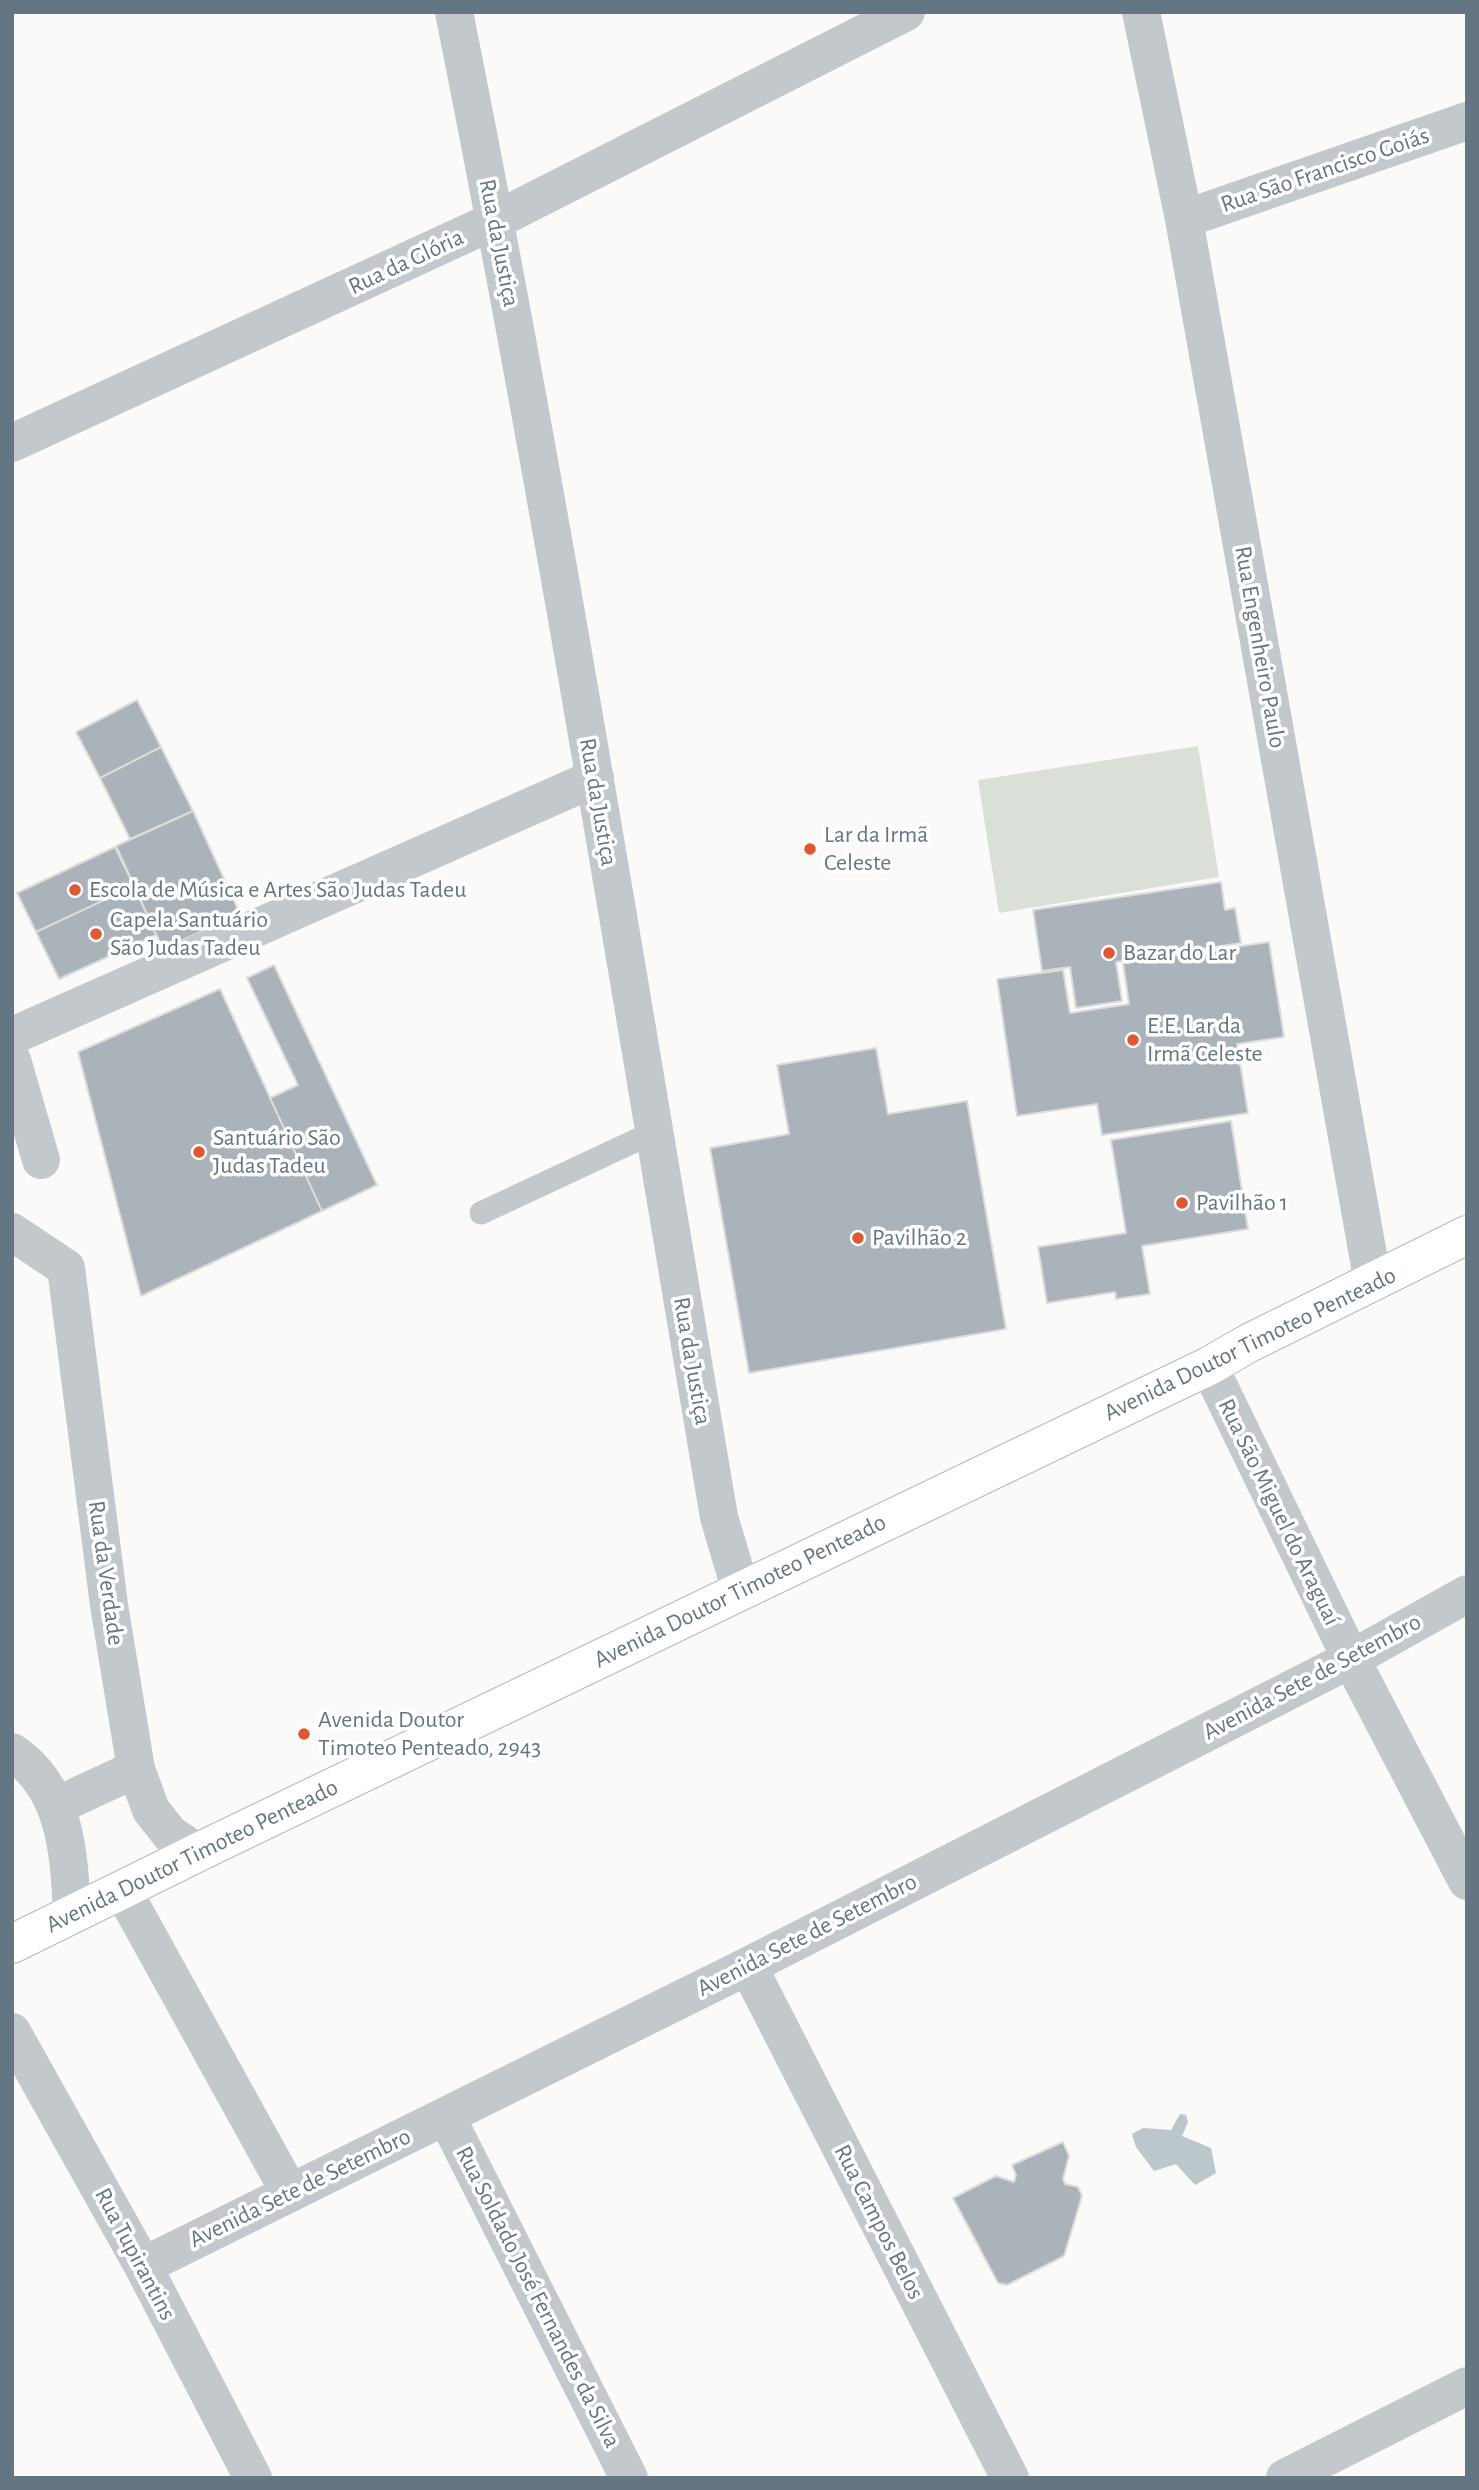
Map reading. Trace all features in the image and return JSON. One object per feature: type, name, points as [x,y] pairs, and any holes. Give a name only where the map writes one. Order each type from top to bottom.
[{"type":"main road","name":"Avenida Doutor Timoteo Penteado","points":[[12,1944],[1209,1366],[1249,1343],[1467,1236]]},
{"type":"street","name":"Rua da Justiça","points":[[454,12],[496,220],[595,778],[719,1517],[741,1591]]},
{"type":"street","name":"Rua da Glória","points":[[12,443],[496,220],[906,12]]},
{"type":"street","name":"Rua Engenheiro Paulo","points":[[1141,12],[1184,219],[1373,1283]]},
{"type":"street","name":"Rua São Francisco Goiás","points":[[1184,219],[1467,121]]},
{"type":"street","points":[[12,1036],[595,778]]},
{"type":"street","points":[[12,1060],[41,1160]]},
{"type":"street","name":"Rua da Verdade","points":[[12,1232],[66,1268],[109,1605],[136,1769],[151,1810],[170,1834],[198,1853]]},
{"type":"street","name":"Rua São Miguel do Araguaí","points":[[1209,1366],[1351,1660],[1467,1881]]},
{"type":"street","name":"Avenida Sete de Setembro","points":[[143,2266],[748,1966],[1351,1660],[1467,1594]]},
{"type":"street","points":[[12,1752],[43,1781],[56,1806],[69,1850],[72,1914]]},
{"type":"street","points":[[56,1806],[136,1769]]},
{"type":"street","points":[[123,1891],[290,2193]]},
{"type":"street","name":"Rua Campos Belos","points":[[748,1966],[1010,2478]]},
{"type":"street","name":"Rua Tupirantins","points":[[12,2032],[143,2266],[253,2478]]},
{"type":"street","name":"Rua Soldado José Fernandes da Silva","points":[[446,2116],[629,2478]]},
{"type":"street","points":[[1284,2478],[1467,2386]]},
{"type":"lane","points":[[481,1213],[654,1132]]},
{"type":"shaded area","points":[[1198,746],[1219,877],[999,913],[978,780]]},
{"type":"shaded area","points":[[1180,2114],[1186,2115],[1188,2122],[1182,2136],[1211,2148],[1216,2173],[1195,2185],[1176,2164],[1154,2171],[1136,2147],[1132,2134],[1143,2128],[1171,2130]]},
{"type":"building","points":[[137,700],[161,747],[100,778],[76,732]]},
{"type":"building","points":[[161,747],[193,811],[130,839],[100,778]]},
{"type":"building","points":[[193,811],[240,914],[163,949],[116,846]]},
{"type":"building","name":"Escola de Música e Artes São Judas Tadeu","points":[[115,847],[134,886],[36,932],[17,893]]},
{"type":"building","name":"Bazar do Lar","points":[[1221,882],[1225,910],[1235,908],[1241,943],[1116,962],[1122,1001],[1076,1008],[1070,967],[1042,971],[1033,910]]},
{"type":"building","name":"Capela Santuário São Judas Tadeu","points":[[134,886],[156,935],[59,979],[36,932]]},
{"type":"building","name":"E.E. Lar da Irmã Celeste","points":[[1269,942],[1284,1037],[1237,1044],[1248,1113],[1102,1135],[1097,1104],[1017,1116],[997,979],[1063,970],[1070,1013],[1129,1004],[1123,963]]},
{"type":"building","points":[[274,965],[377,1185],[322,1211],[270,1098],[298,1085],[247,978]]},
{"type":"building","name":"Santuário São Judas Tadeu","points":[[220,989],[322,1211],[141,1296],[78,1052]]},
{"type":"building","name":"Pavilhão 2","points":[[876,1048],[888,1114],[967,1101],[1006,1329],[749,1373],[710,1148],[789,1134],[777,1065]]},
{"type":"building","name":"Pavilhão 1","points":[[1231,1121],[1248,1229],[1142,1246],[1150,1294],[1116,1299],[1115,1292],[1047,1303],[1038,1247],[1126,1233],[1111,1140]]},
{"type":"building","points":[[1063,2142],[1069,2156],[1063,2179],[1065,2184],[1078,2187],[1082,2196],[1064,2256],[1007,2285],[998,2283],[953,2198],[996,2176],[1014,2182],[1016,2175],[1012,2165]]},
{"type":"place","name":"Lar da Irmã Celeste","points":[[810,849]]},
{"type":"place","name":"Escola de Música e Artes São Judas Tadeu","points":[[75,890]]},
{"type":"place","name":"Capela Santuário São Judas Tadeu","points":[[96,934]]},
{"type":"place","name":"Bazar do Lar","points":[[1109,953]]},
{"type":"place","name":"E.E. Lar da Irmã Celeste","points":[[1133,1040]]},
{"type":"place","name":"Santuário São Judas Tadeu","points":[[199,1152]]},
{"type":"place","name":"Pavilhão 1","points":[[1182,1203]]},
{"type":"place","name":"Pavilhão 2","points":[[858,1238]]},
{"type":"place","name":"Avenida Doutor Timoteo Penteado, 2943","points":[[304,1734]]}]
